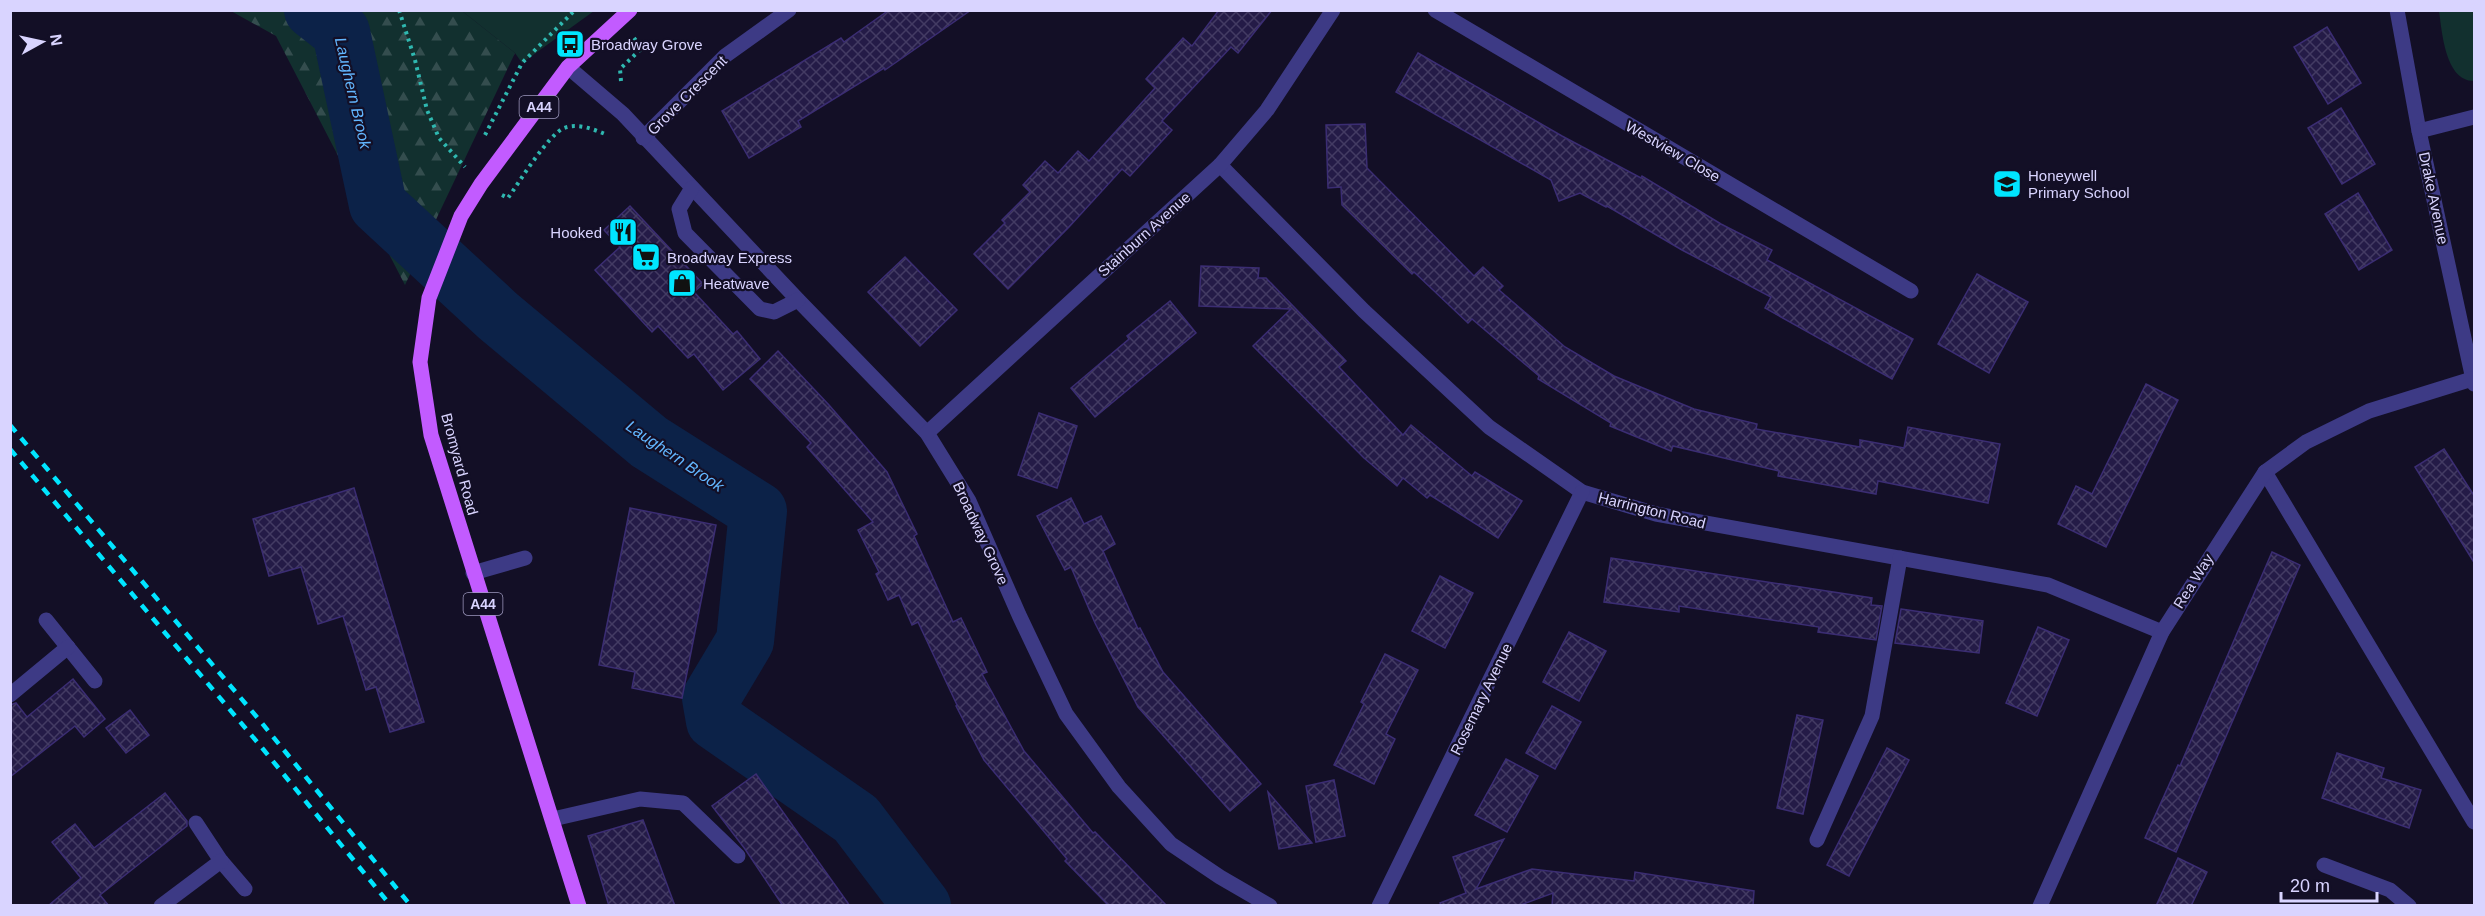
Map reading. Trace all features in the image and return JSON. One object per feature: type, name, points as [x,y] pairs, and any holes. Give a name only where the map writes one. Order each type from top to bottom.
[{"type":"main road","name":"Bromyard Road","points":[[579,906],[431,435],[420,362],[429,298],[461,216],[568,67],[625,14]]},
{"type":"street","name":"Grove Crescent","points":[[643,138],[725,56],[789,10]]},
{"type":"street","name":"Stainburn Avenue","points":[[927,433],[1220,165],[1267,110],[1332,10]]},
{"type":"street","name":"Westview Close","points":[[1435,10],[1911,291]]},
{"type":"street","name":"Drake Avenue","points":[[2397,10],[2419,131],[2473,382]]},
{"type":"street","name":"Broadway Grove","points":[[568,67],[623,114],[643,138],[927,433],[969,501],[1066,714],[1119,787],[1171,844],[1220,878],[1270,906]]},
{"type":"street","points":[[2419,131],[2475,117]]},
{"type":"street","name":"Harrington Road","points":[[1220,165],[1364,311],[1489,427],[1582,492],[1656,514],[2048,585],[2162,632]]},
{"type":"street","points":[[692,188],[679,209],[685,233],[760,309],[774,312],[798,300]]},
{"type":"street","name":"Rea Way","points":[[2040,906],[2162,632],[2265,472],[2306,442],[2369,411],[2473,382]]},
{"type":"street","points":[[2265,472],[2475,822]]},
{"type":"street","name":"Rosemary Avenue","points":[[1379,906],[1582,492]]},
{"type":"street","points":[[473,573],[525,558]]},
{"type":"street","points":[[1817,840],[1872,716],[1900,558]]},
{"type":"street","points":[[46,620],[95,681]]},
{"type":"street","points":[[10,695],[68,647]]},
{"type":"street","points":[[553,819],[640,799],[683,803],[738,856]]},
{"type":"street","points":[[196,823],[221,861],[245,889]]},
{"type":"street","points":[[161,906],[221,861]]},
{"type":"street","points":[[2324,865],[2390,890],[2409,906]]},
{"type":"path","points":[[399,10],[415,60],[427,110],[439,138],[467,169],[473,159]]},
{"type":"path","points":[[484,137],[522,63],[575,10]]},
{"type":"path","points":[[482,184],[508,198],[552,137],[565,127],[587,127],[605,134],[636,102],[621,87],[620,69],[642,48],[625,14]]},
{"type":"green space","points":[[231,11],[462,11],[515,53],[405,285],[276,36]]},
{"type":"green space","points":[[462,11],[594,11],[522,63],[515,53]]},
{"type":"green space","points":[[2439,11],[2474,11],[2474,81],[2464,79],[2451,64],[2444,42]]},
{"type":"building","points":[[889,10],[971,10],[885,70],[884,68],[798,121],[801,127],[749,158],[722,111],[841,38],[844,42]]},
{"type":"building","points":[[1219,10],[1272,10],[1238,53],[1231,47],[1162,121],[1172,130],[1130,176],[1122,169],[1008,289],[974,254],[1005,223],[1002,220],[1030,192],[1023,185],[1045,161],[1058,173],[1078,151],[1089,161],[1155,88],[1146,79],[1183,38],[1192,46]]},
{"type":"building","points":[[2327,27],[2361,83],[2328,104],[2294,47]]},
{"type":"building","points":[[1418,53],[1562,136],[1641,178],[1642,176],[1721,224],[1772,250],[1767,260],[1913,339],[1892,379],[1765,308],[1771,297],[1682,250],[1607,206],[1580,193],[1559,201],[1551,180],[1396,92]]},
{"type":"building","points":[[2341,108],[2375,164],[2342,184],[2308,128]]},
{"type":"building","points":[[1365,124],[1367,168],[1474,276],[1483,267],[1503,286],[1499,290],[1565,347],[1614,376],[1694,409],[1757,424],[1756,429],[1860,447],[1860,440],[1904,448],[1908,427],[2000,444],[1988,503],[1878,481],[1876,494],[1778,476],[1779,471],[1673,446],[1671,451],[1610,426],[1611,423],[1538,379],[1539,376],[1472,319],[1468,323],[1414,272],[1412,274],[1342,205],[1341,187],[1328,188],[1326,125]]},
{"type":"building","points":[[2358,193],[2392,250],[2359,270],[2325,214]]},
{"type":"building","points":[[630,206],[703,284],[694,292],[733,334],[737,331],[760,359],[723,390],[694,354],[688,358],[658,326],[652,332],[595,270],[620,247],[604,230]]},
{"type":"building","points":[[905,257],[957,310],[920,346],[868,292]]},
{"type":"building","points":[[1201,266],[1259,268],[1258,278],[1266,278],[1346,361],[1339,367],[1403,435],[1411,425],[1472,476],[1475,472],[1522,501],[1498,538],[1430,495],[1427,498],[1403,478],[1397,486],[1364,458],[1253,346],[1291,309],[1199,306]]},
{"type":"building","points":[[1977,274],[2028,302],[1989,373],[1938,344]]},
{"type":"building","points":[[1170,301],[1196,333],[1095,417],[1071,388],[1129,339],[1127,336]]},
{"type":"building","points":[[778,351],[887,472],[917,534],[914,536],[953,622],[961,618],[987,672],[982,674],[1024,751],[1093,833],[1095,832],[1167,906],[1109,906],[1065,861],[1067,859],[984,760],[956,706],[918,622],[912,625],[899,595],[888,600],[876,574],[879,572],[858,530],[873,522],[807,447],[811,443],[750,379]]},
{"type":"building","points":[[2146,384],[2178,400],[2106,547],[2058,524],[2076,486],[2092,494]]},
{"type":"building","points":[[1039,413],[1077,426],[1057,488],[1018,475]]},
{"type":"building","points":[[2444,449],[2475,497],[2475,564],[2415,467]]},
{"type":"building","points":[[354,488],[424,722],[390,732],[376,687],[366,690],[343,616],[318,624],[301,567],[269,576],[253,519]]},
{"type":"building","points":[[1071,498],[1084,524],[1101,516],[1115,544],[1103,551],[1138,629],[1140,628],[1163,672],[1261,784],[1230,811],[1138,707],[1095,623],[1071,567],[1065,570],[1037,516]]},
{"type":"building","points":[[630,508],[716,525],[682,698],[632,688],[635,672],[599,665]]},
{"type":"building","points":[[2272,552],[2300,565],[2176,852],[2145,838],[2178,765],[2180,766]]},
{"type":"building","points":[[1611,558],[1872,598],[1871,605],[1882,606],[1876,640],[1818,632],[1819,627],[1679,606],[1679,612],[1604,602]]},
{"type":"building","points":[[1440,576],[1473,593],[1445,648],[1412,631]]},
{"type":"building","points":[[1901,609],[1983,621],[1979,653],[1895,643]]},
{"type":"building","points":[[2038,627],[2069,640],[2037,716],[2006,703]]},
{"type":"building","points":[[1569,632],[1606,651],[1579,701],[1543,682]]},
{"type":"building","points":[[1385,654],[1418,670],[1386,734],[1395,739],[1374,784],[1334,765]]},
{"type":"building","points":[[73,679],[105,719],[84,737],[75,726],[10,777],[10,705],[16,703],[27,717]]},
{"type":"building","points":[[1552,706],[1581,722],[1555,769],[1526,753]]},
{"type":"building","points":[[130,710],[149,735],[126,753],[106,728]]},
{"type":"building","points":[[1797,715],[1823,720],[1803,814],[1777,808]]},
{"type":"building","points":[[1887,748],[1909,760],[1849,876],[1827,865]]},
{"type":"building","points":[[2337,753],[2384,768],[2381,778],[2421,790],[2409,828],[2322,798]]},
{"type":"building","points":[[1506,759],[1538,776],[1507,832],[1475,815]]},
{"type":"building","points":[[756,774],[850,906],[783,906],[745,849],[712,806]]},
{"type":"building","points":[[1334,780],[1345,836],[1316,842],[1306,786]]},
{"type":"building","points":[[1268,792],[1312,843],[1279,849]]},
{"type":"building","points":[[165,793],[187,821],[187,826],[100,895],[109,906],[48,906],[81,878],[52,842],[75,824],[94,848]]},
{"type":"building","points":[[643,820],[675,906],[609,906],[588,836]]},
{"type":"building","points":[[1504,839],[1476,889],[1532,869],[1634,881],[1635,872],[1754,891],[1753,906],[1552,906],[1553,893],[1518,906],[1441,906],[1440,903],[1466,893],[1453,857]]},
{"type":"building","points":[[2178,858],[2207,872],[2191,906],[2156,906]]},
{"type":"waterway","name":"Laughern Brook","points":[[313,10],[341,32],[378,205],[498,316],[649,442],[758,511],[745,641],[711,698],[715,721],[856,819],[922,906]]},
{"type":"railway","points":[[10,425],[261,722],[411,906]]},
{"type":"railway","points":[[10,449],[263,749],[391,906]]},
{"type":"place","name":"Broadway Grove","points":[[570,44]]},
{"type":"place","name":"Honeywell Primary School","points":[[2007,184]]},
{"type":"place","name":"Hooked","points":[[623,232]]},
{"type":"place","name":"Broadway Express","points":[[646,257]]},
{"type":"place","name":"Heatwave","points":[[682,283]]}]
